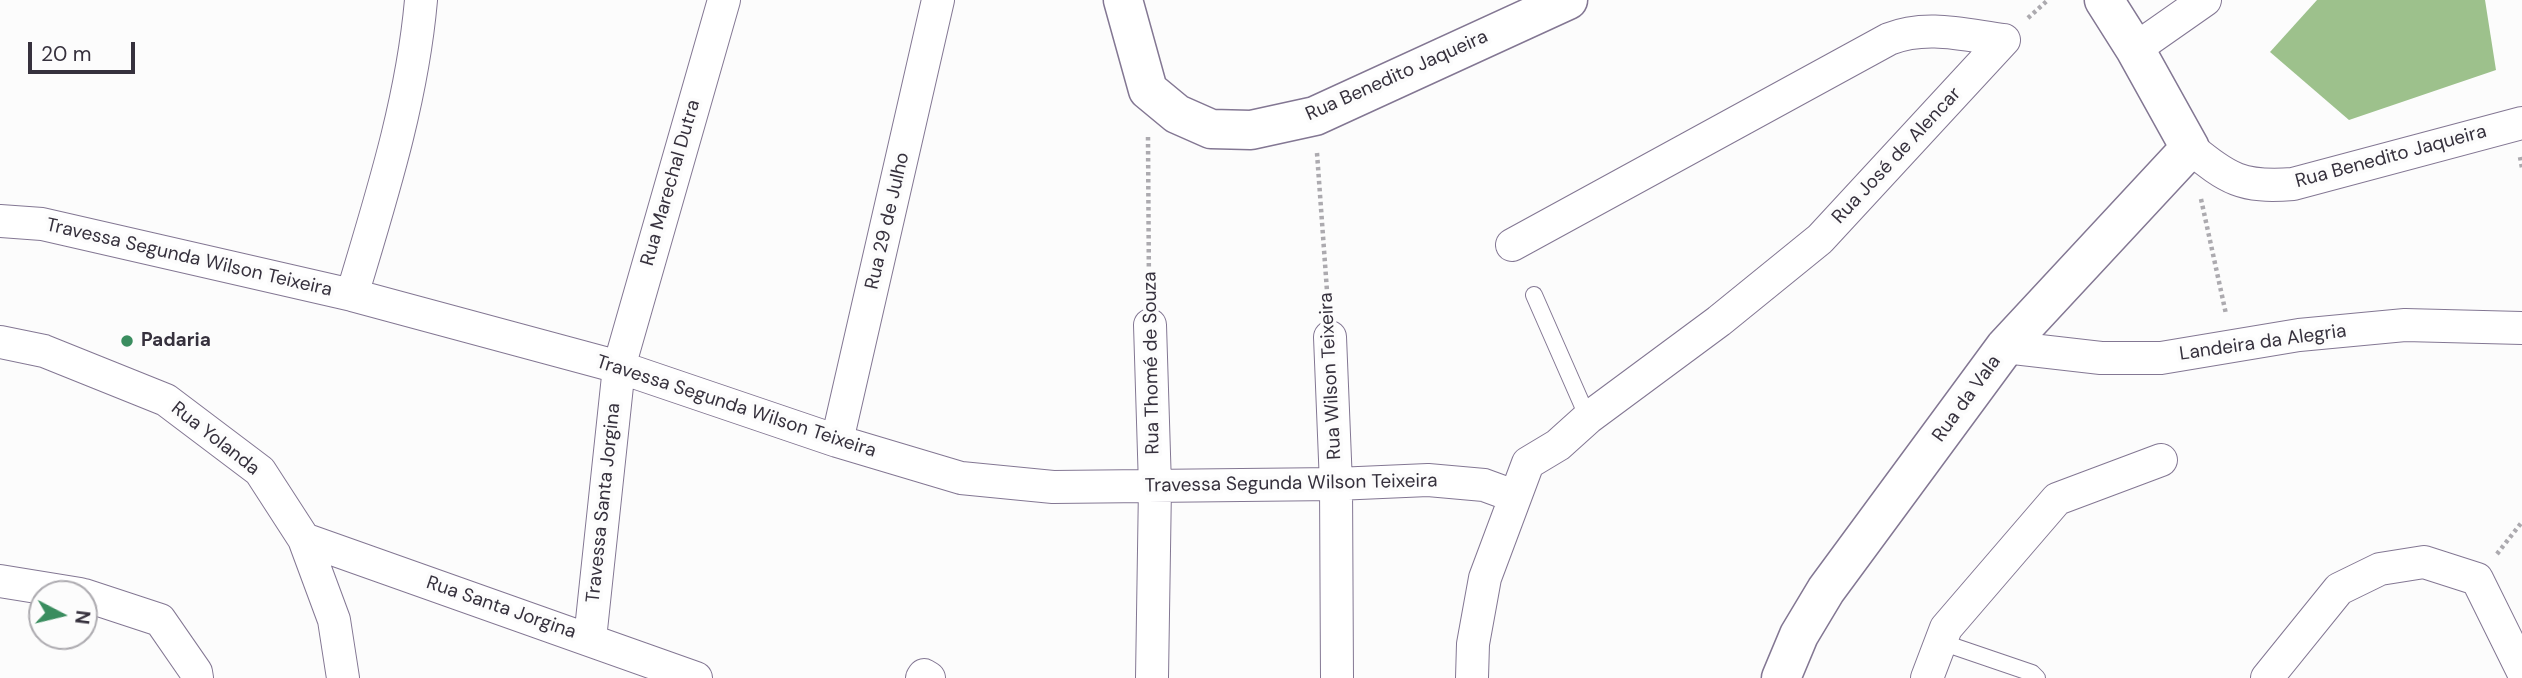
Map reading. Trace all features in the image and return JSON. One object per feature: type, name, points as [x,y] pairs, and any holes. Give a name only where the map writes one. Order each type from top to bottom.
[{"type":"street","points":[[352,295],[396,147],[416,52],[421,0]]},
{"type":"street","name":"Rua Marechal Dutra","points":[[619,367],[724,0]]},
{"type":"street","name":"Rua 29 de Julho","points":[[837,442],[938,0]]},
{"type":"street","points":[[1123,0],[1147,90]]},
{"type":"street","name":"Rua Benedito Jaqueira","points":[[1147,90],[1177,114],[1210,129],[1251,130],[1315,116],[1568,0]]},
{"type":"street","name":"Rua Benedito Jaqueira","points":[[2104,0],[2135,49],[2190,148],[2225,175],[2245,183],[2267,186],[2293,184],[2522,123]]},
{"type":"street","points":[[2135,49],[2205,0]]},
{"type":"street","name":"Rua José de Alencar","points":[[1512,245],[1889,39],[1927,30],[2004,40],[1820,239],[1719,321],[1588,418],[1558,445],[1528,463]]},
{"type":"street","name":"Rua da Vala","points":[[1781,678],[1800,635],[1826,590],[2005,347],[2190,148]]},
{"type":"street","name":"Travessa Segunda Wilson Teixeira","points":[[0,221],[42,224],[352,295],[619,367],[837,442],[961,478],[1052,486],[1336,484],[1428,480],[1484,485],[1514,496]]},
{"type":"street","name":"Landeira da Alegria","points":[[2005,347],[2101,358],[2161,358],[2299,335],[2405,325],[2522,328]]},
{"type":"street","name":"Rua Thomé de Souza","points":[[1150,326],[1155,486],[1152,678]]},
{"type":"street","name":"Rua Wilson Teixeira","points":[[1330,337],[1336,484],[1337,678]]},
{"type":"street","name":"Rua Yolanda","points":[[0,342],[44,351],[166,400],[260,471],[304,539],[334,620],[343,678]]},
{"type":"street","name":"Travessa Santa Jorgina","points":[[590,639],[619,367]]},
{"type":"street","points":[[1927,678],[1946,628],[2057,499],[2161,460]]},
{"type":"street","points":[[1484,485],[1528,463]]},
{"type":"street","points":[[1472,678],[1474,644],[1485,578],[1528,463]]},
{"type":"street","name":"Rua Santa Jorgina","points":[[304,539],[590,639],[629,666],[696,678]]},
{"type":"street","points":[[2267,678],[2339,589],[2380,569],[2424,562],[2477,579],[2522,671],[2506,678]]},
{"type":"street","points":[[0,581],[28,585]]},
{"type":"street","points":[[98,599],[160,620],[196,672],[197,678]]},
{"type":"lane","points":[[1534,295],[1588,418]]},
{"type":"lane","points":[[1941,642],[2032,673],[2037,678]]},
{"type":"path","name":"Rua Thomé de Souza","points":[[1147,90],[1150,326]]},
{"type":"path","name":"Rua Wilson Teixeira","points":[[1315,116],[1330,337]]},
{"type":"path","points":[[2190,148],[2233,345]]},
{"type":"green space","points":[[2317,0],[2485,0],[2496,70],[2349,120],[2270,52]]},
{"type":"place","name":"Padaria","points":[[127,341]]}]
